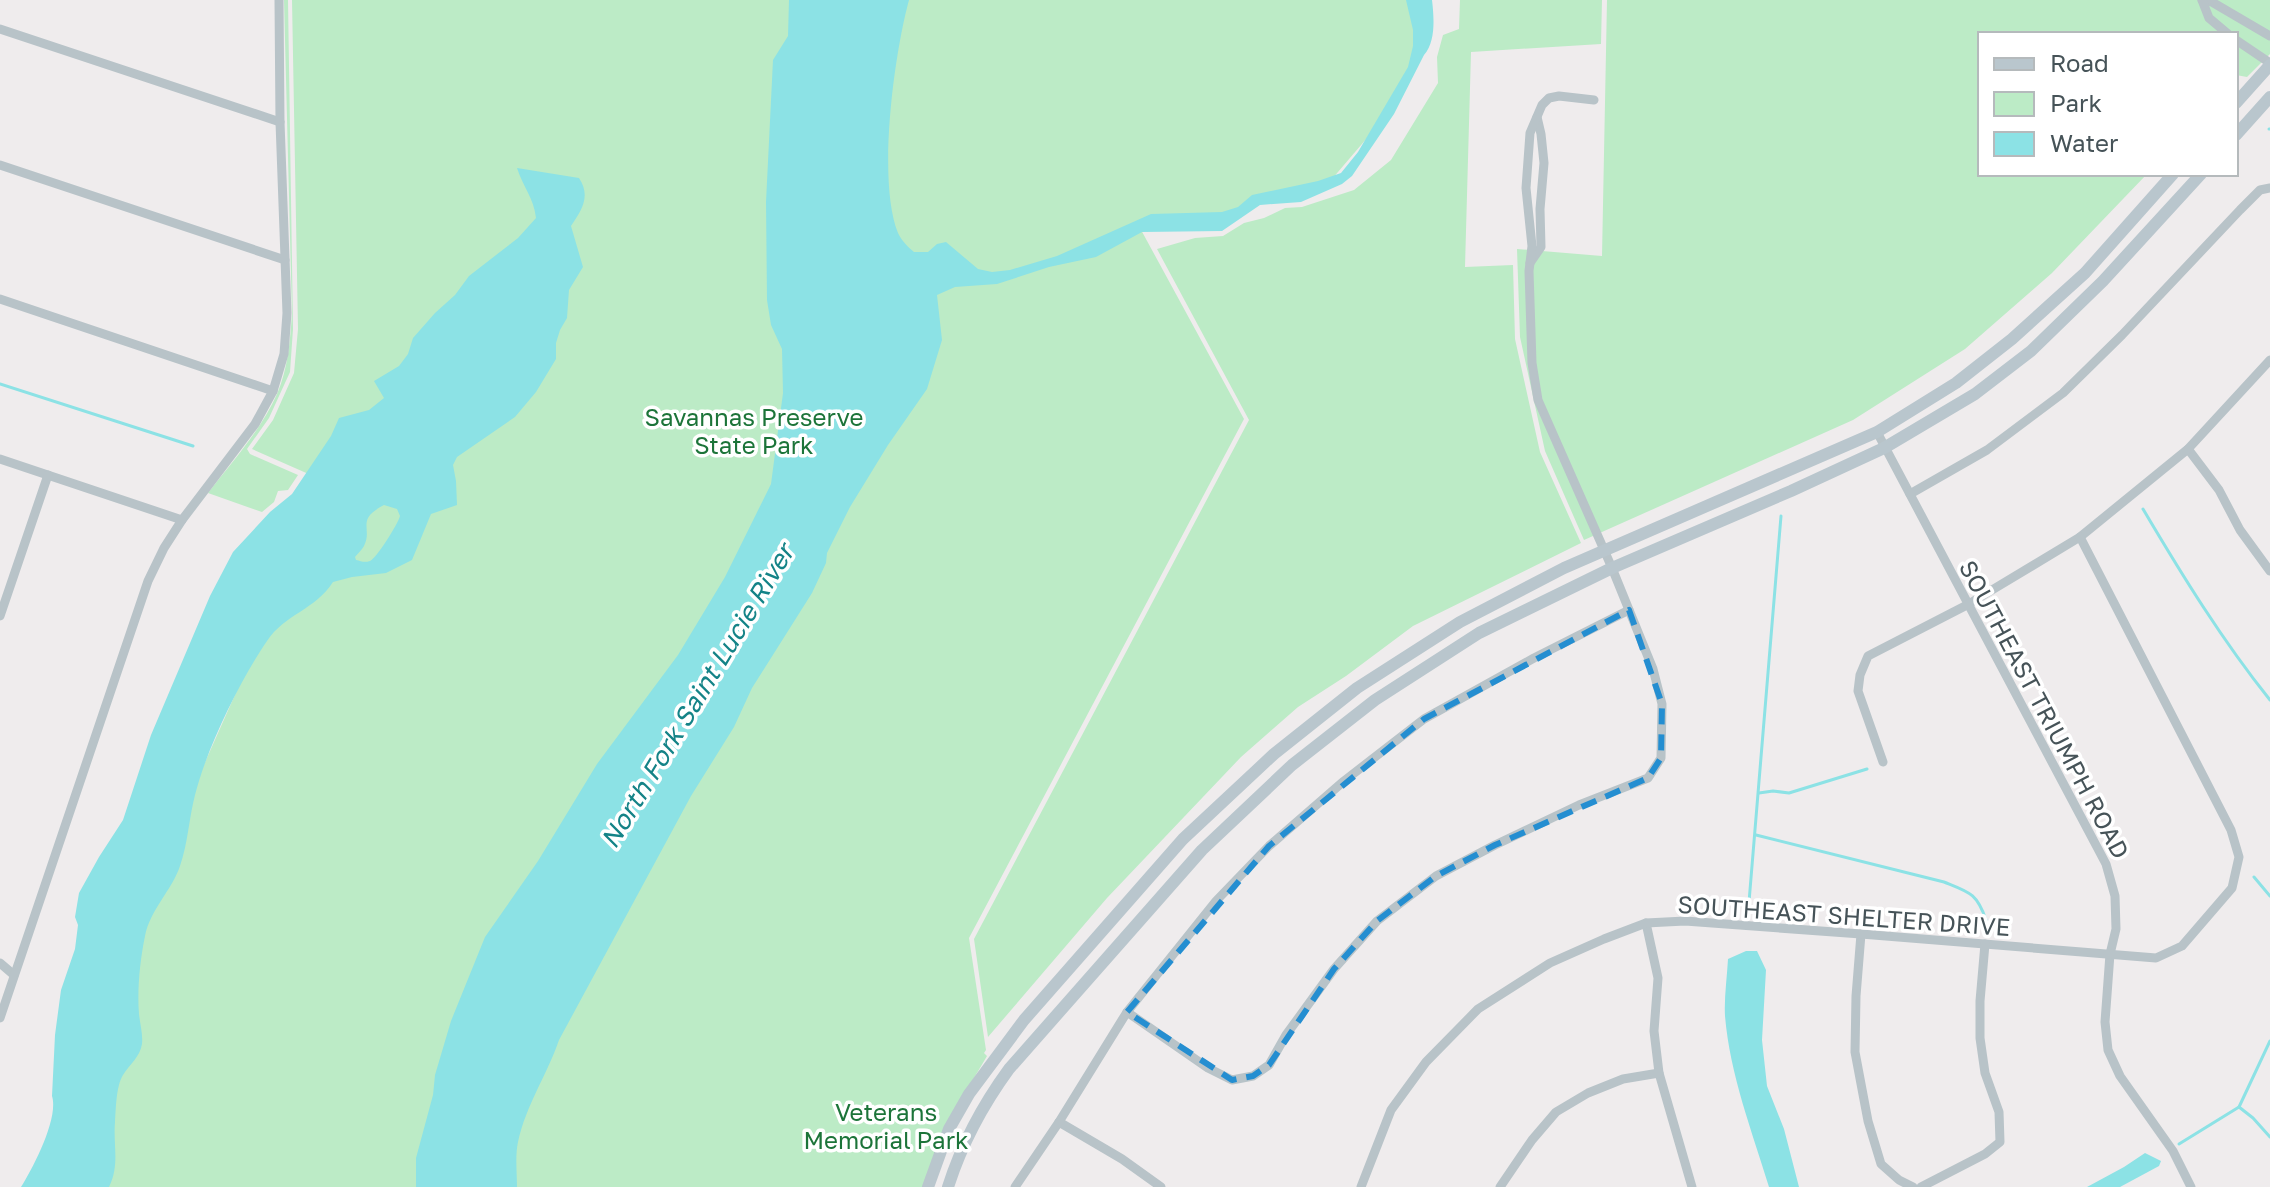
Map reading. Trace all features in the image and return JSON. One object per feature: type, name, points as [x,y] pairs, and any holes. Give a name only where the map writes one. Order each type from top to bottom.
[{"type":"main road","points":[[2238,101],[2270,64]]},
{"type":"main road","points":[[2238,133],[2270,97]]},
{"type":"main road","points":[[928,1187],[949,1129],[994,1057],[1183,839],[1274,754],[1357,688],[1460,622],[1564,568],[1877,432],[1956,383],[2012,339],[2085,273],[2171,176]]},
{"type":"main road","points":[[948,1187],[984,1103],[1009,1069],[1202,850],[1281,775],[1375,700],[1479,633],[1612,568],[1884,448],[1975,394],[2031,351],[2103,281],[2199,176]]},
{"type":"street","points":[[0,1018],[148,581],[182,520],[255,424],[273,391],[284,354],[287,313],[279,0]]},
{"type":"street","points":[[2226,32],[2209,18],[2202,0],[2212,2],[2270,36]]},
{"type":"street","points":[[2254,27],[2239,42],[2270,64]]},
{"type":"street","points":[[0,29],[280,122]]},
{"type":"street","points":[[1127,1012],[1208,1068],[1232,1080],[1253,1076],[1269,1065],[1286,1035],[1334,969],[1377,921],[1436,876],[1579,805],[1648,778],[1661,758],[1662,704],[1653,669],[1538,400],[1532,363],[1529,286],[1532,246],[1526,198],[1530,133],[1545,100],[1554,97],[1594,100]]},
{"type":"street","points":[[1530,263],[1541,247],[1540,209],[1544,179],[1537,117]]},
{"type":"street","points":[[0,165],[285,260]]},
{"type":"street","points":[[1527,178],[1544,179]]},
{"type":"street","points":[[1910,494],[1987,450],[2063,393],[2260,190],[2270,188]]},
{"type":"street","points":[[0,299],[273,391]]},
{"type":"street","points":[[1883,762],[1858,691],[1860,675],[1868,656],[1967,605],[2080,537],[2188,449],[2270,360]]},
{"type":"street","name":"SOUTHEAST TRIUMPH ROAD","points":[[1877,432],[2106,864],[2115,896],[2116,929],[2110,954],[2105,1022],[2108,1050],[2120,1076],[2173,1151],[2191,1187]]},
{"type":"street","points":[[2188,449],[2219,490],[2240,530],[2270,571]]},
{"type":"street","points":[[0,459],[182,520]]},
{"type":"street","points":[[0,616],[48,475]]},
{"type":"street","name":"SOUTHEAST SHELTER DRIVE","points":[[1361,1187],[1391,1110],[1426,1062],[1478,1009],[1550,963],[1646,923],[1685,921],[2156,958],[2182,946],[2232,888],[2239,857],[2231,830],[2080,537]]},
{"type":"street","points":[[1015,1187],[1127,1012],[1216,901],[1269,846],[1344,781],[1424,719],[1629,610]]},
{"type":"street","points":[[1646,923],[1658,978],[1654,1031],[1659,1073],[1692,1187]]},
{"type":"street","points":[[1861,934],[1855,1052],[1868,1121],[1881,1164],[1899,1180],[1913,1187]]},
{"type":"street","points":[[1921,1187],[1985,1154],[2000,1142],[1999,1112],[1985,1073],[1980,1038],[1985,944]]},
{"type":"street","points":[[0,963],[14,975]]},
{"type":"street","points":[[1500,1187],[1532,1140],[1556,1112],[1599,1088],[1623,1079],[1659,1073]]},
{"type":"street","points":[[1059,1122],[1122,1159],[1161,1187]]},
{"type":"highlighted area","points":[[1629,610],[1662,704],[1661,758],[1648,778],[1495,845],[1436,876],[1377,921],[1334,969],[1269,1065],[1253,1076],[1232,1080],[1127,1012],[1269,846],[1424,719]]},
{"type":"green space","points":[[284,0],[288,0],[293,329],[290,372],[269,418],[247,449],[250,454],[298,475],[288,490],[278,491],[274,502],[262,512],[208,493],[263,420],[281,384],[288,355],[292,314]]},
{"type":"green space","name":"Savannas Preserve State Park","points":[[292,0],[1414,0],[1418,53],[1367,138],[1326,186],[1217,217],[1140,228],[1244,419],[969,938],[984,1053],[987,1056],[948,1122],[924,1187],[60,1187],[87,1028],[329,483],[252,449],[273,420],[294,373],[298,329]]},
{"type":"green space","points":[[1460,0],[1602,0],[1601,44],[1471,52],[1465,267],[1513,265],[1515,339],[1540,452],[1581,543],[1413,626],[1298,707],[1241,757],[1107,898],[988,1037],[974,939],[1249,420],[1157,249],[1195,238],[1223,236],[1244,223],[1285,208],[1302,207],[1354,190],[1391,160],[1438,83],[1437,57],[1443,35],[1459,29]]},
{"type":"green space","points":[[1607,0],[2270,0],[2270,54],[2247,77],[2238,75],[2238,32],[1978,32],[1978,176],[2145,176],[2052,273],[1965,349],[1853,420],[1584,540],[1545,451],[1520,337],[1517,249],[1602,256]]},
{"type":"water","name":"North Fork Saint Lucie River","points":[[789,0],[909,0],[893,84],[888,151],[892,210],[898,233],[914,252],[928,252],[937,244],[946,242],[978,269],[992,272],[1057,256],[1151,214],[1222,212],[1238,207],[1252,195],[1341,173],[1358,152],[1408,67],[1413,30],[1406,0],[1432,0],[1433,29],[1428,50],[1394,114],[1352,176],[1342,184],[1301,202],[1260,205],[1222,231],[1142,232],[1096,257],[1049,267],[997,284],[955,287],[937,295],[942,340],[927,389],[850,507],[827,553],[826,563],[812,593],[752,688],[734,727],[691,796],[559,1040],[531,1103],[518,1142],[517,1187],[416,1187],[416,1158],[433,1095],[435,1075],[451,1021],[485,937],[538,861],[597,764],[678,655],[725,577],[771,484],[783,393],[782,349],[771,325],[767,300],[766,202],[773,60],[788,36]]},
{"type":"water","points":[[517,168],[579,178],[583,185],[585,197],[582,209],[571,226],[583,267],[569,290],[567,318],[556,343],[556,359],[536,392],[515,417],[457,457],[453,465],[457,505],[431,514],[412,560],[386,573],[333,582],[318,599],[282,624],[256,657],[207,757],[195,795],[180,866],[145,936],[138,1005],[142,1044],[119,1085],[115,1163],[109,1187],[21,1187],[38,1156],[52,1117],[55,1035],[61,990],[75,949],[79,893],[123,820],[151,735],[210,596],[233,552],[270,512],[292,494],[331,436],[339,418],[369,410],[384,398],[374,381],[399,366],[408,354],[413,338],[469,276],[518,238],[536,218]],"holes":[[[384,505],[397,509],[400,516],[377,554],[370,561],[356,560],[366,540],[366,524],[370,515]]]},
{"type":"water","points":[[1746,951],[1757,951],[1766,970],[1762,1040],[1767,1086],[1784,1129],[1799,1187],[1769,1187],[1742,1103],[1732,1060],[1725,1016],[1728,959]]},
{"type":"water","points":[[2145,1153],[2161,1161],[2159,1166],[2120,1187],[2087,1187],[2124,1167]]},
{"type":"waterway","points":[[0,384],[193,446]]},
{"type":"waterway","points":[[2143,509],[2203,607],[2270,700]]},
{"type":"waterway","points":[[1749,902],[1781,516]]},
{"type":"waterway","points":[[1759,793],[1789,793],[1867,769]]},
{"type":"waterway","points":[[1756,835],[1944,882],[1971,895],[1986,920]]},
{"type":"waterway","points":[[2254,877],[2270,896]]},
{"type":"waterway","points":[[2270,1041],[2239,1107],[2270,1137]]},
{"type":"waterway","points":[[2179,1144],[2239,1107]]},
{"type":"park label","name":"Veterans Memorial Park","points":[[886,1125]]}]
